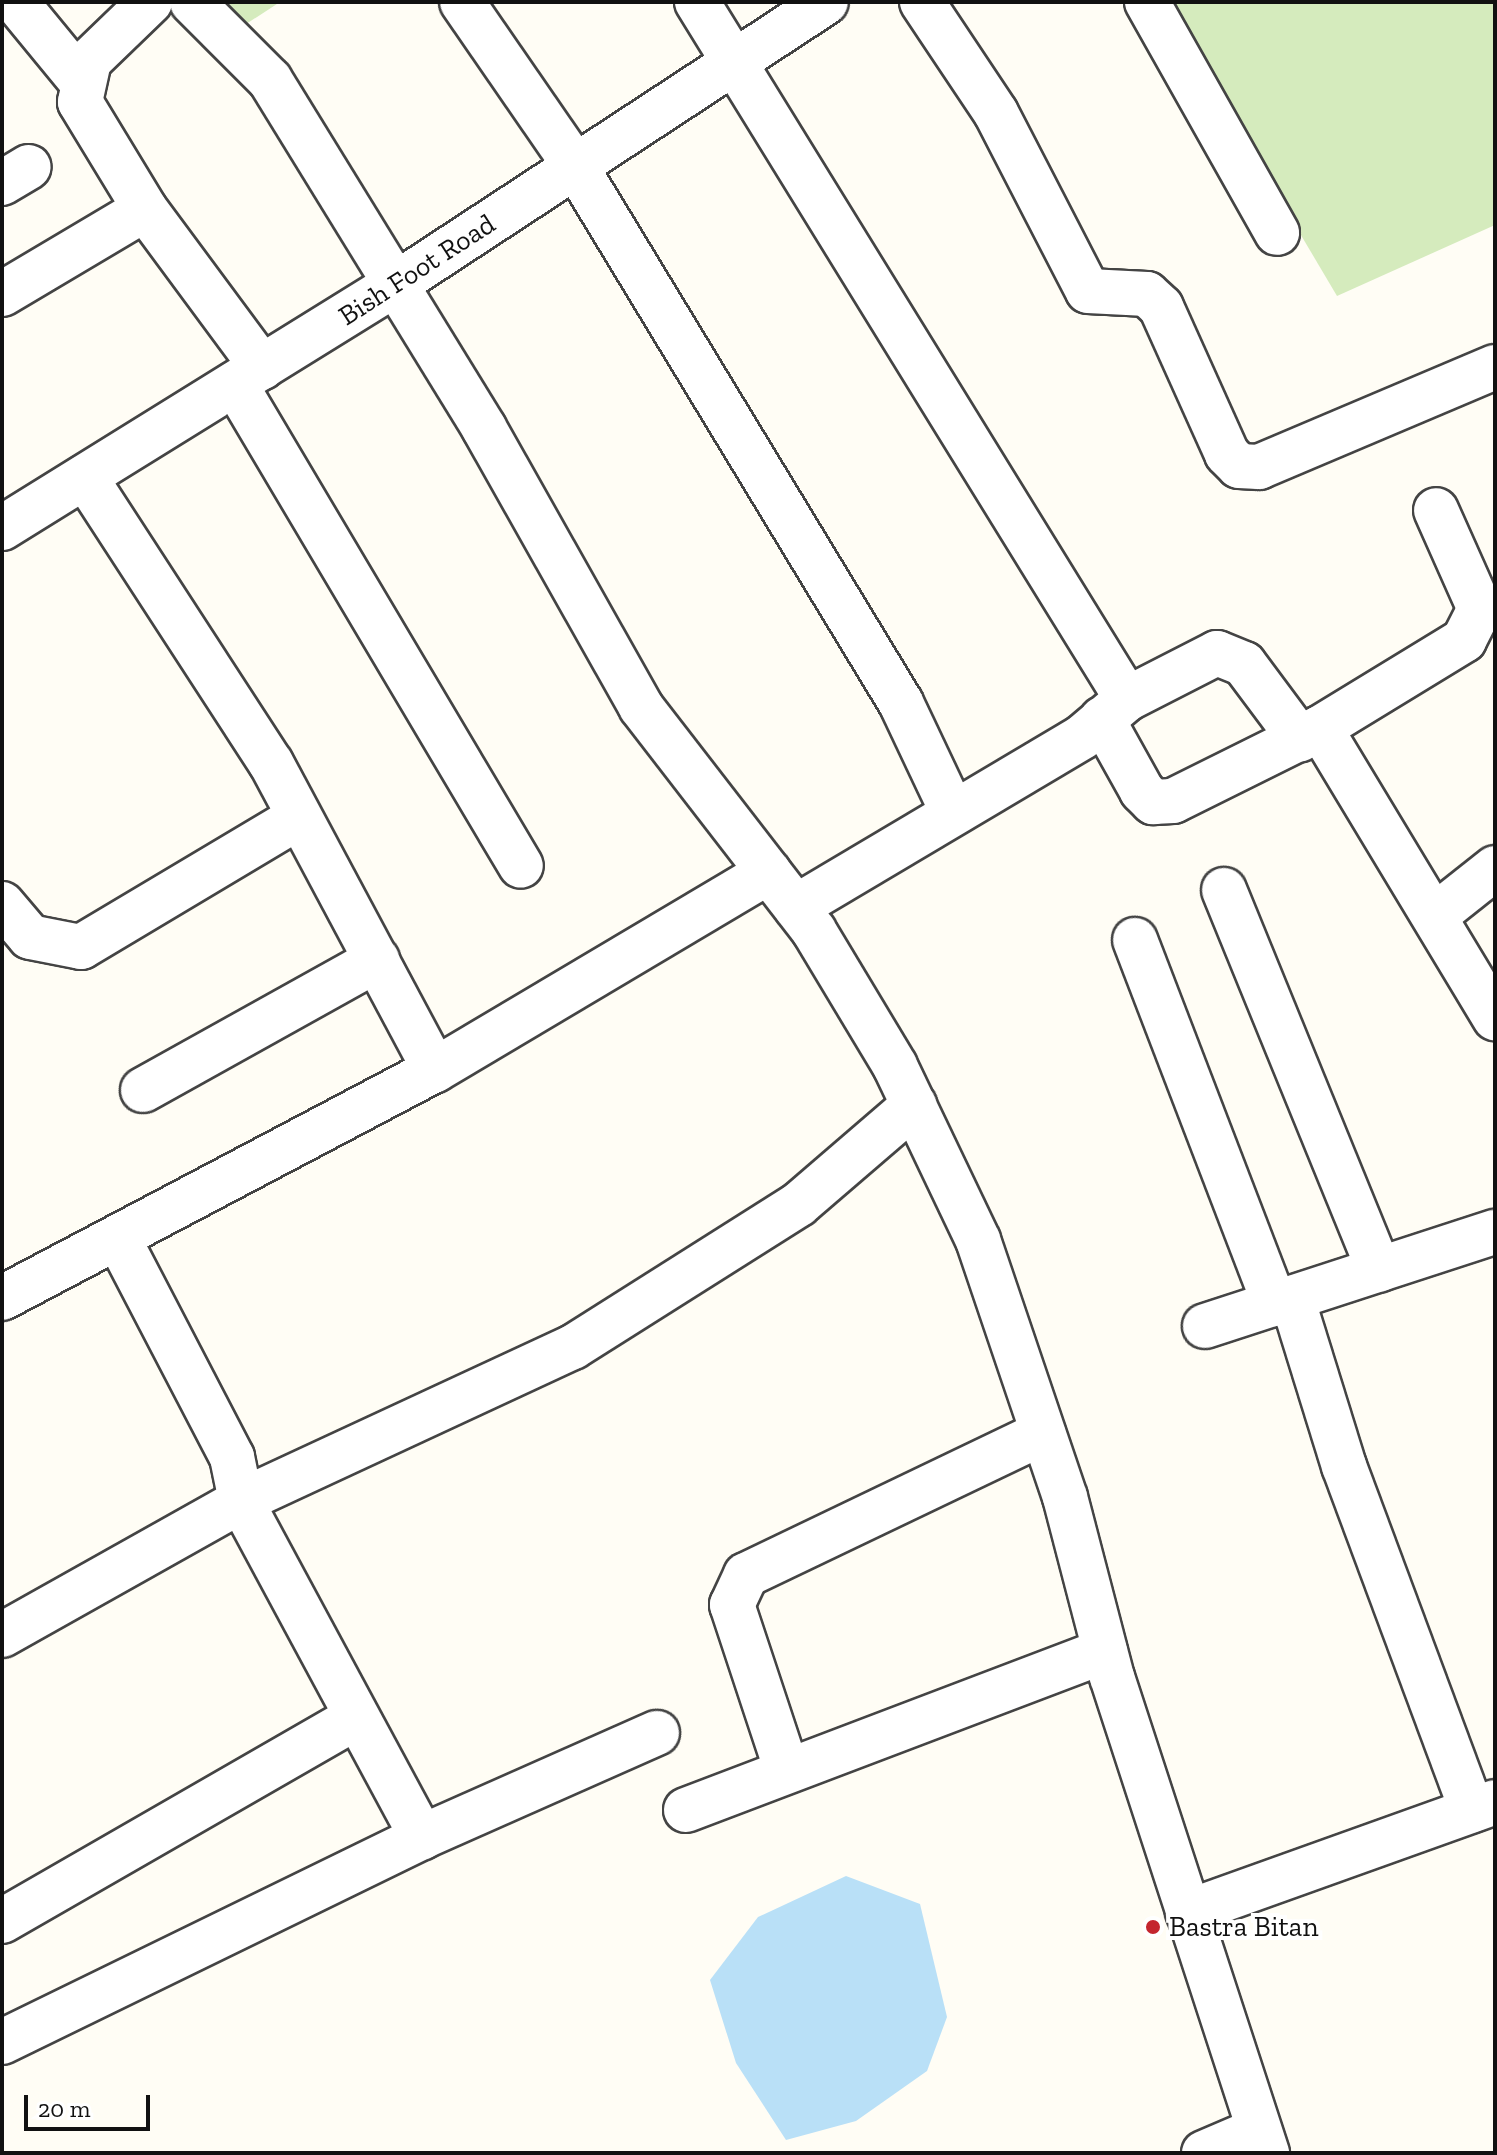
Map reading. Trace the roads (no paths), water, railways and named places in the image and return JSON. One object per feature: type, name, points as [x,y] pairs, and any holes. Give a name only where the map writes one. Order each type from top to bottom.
[{"type":"street","points":[[16,2],[81,81]]},
{"type":"street","points":[[150,2],[89,61],[81,81],[80,102],[249,376],[521,866]]},
{"type":"street","points":[[192,2],[270,80],[396,284],[641,707],[796,907],[914,1105],[978,1240],[1043,1433],[1105,1651],[1262,2141],[1204,2153]]},
{"type":"street","points":[[462,2],[576,167],[901,703],[951,809]]},
{"type":"street","points":[[697,2],[738,61],[1114,709],[1153,802],[1222,781],[1310,733],[1475,629],[1480,609],[1436,510]]},
{"type":"street","name":"Bish Foot Road","points":[[2,528],[396,284],[826,2]]},
{"type":"street","points":[[922,2],[996,113],[1088,291],[1147,294],[1161,307],[1227,454],[1239,466],[1259,467],[1495,367]]},
{"type":"street","points":[[1147,2],[1277,233]]},
{"type":"street","points":[[2,294],[145,209]]},
{"type":"street","points":[[85,477],[299,817],[435,1070]]},
{"type":"street","points":[[796,907],[1114,709],[1217,653],[1231,653],[1310,733],[1437,914],[1495,1018]]},
{"type":"street","points":[[2,904],[30,937],[81,947],[299,817]]},
{"type":"street","points":[[1437,914],[1495,868]]},
{"type":"street","points":[[2,1298],[119,1240],[435,1070],[769,872]]},
{"type":"street","points":[[1224,890],[1379,1270]]},
{"type":"street","points":[[1135,940],[1284,1301],[1344,1466],[1484,1806],[1188,1912]]},
{"type":"street","points":[[143,1090],[377,960]]},
{"type":"street","points":[[2,1635],[241,1501],[586,1340],[799,1204],[914,1105]]},
{"type":"street","points":[[1205,1326],[1495,1232]]},
{"type":"street","points":[[119,1240],[232,1457],[241,1501],[422,1837]]},
{"type":"street","points":[[786,1768],[732,1605],[746,1575],[1043,1433]]},
{"type":"street","points":[[686,1810],[786,1768],[1105,1651]]},
{"type":"street","points":[[2,1921],[357,1717]]},
{"type":"street","points":[[2,2042],[422,1837],[657,1733]]},
{"type":"water","points":[[846,1876],[920,1904],[947,2017],[927,2071],[856,2121],[786,2140],[736,2063],[710,1980],[758,1917]]},
{"type":"place","name":"Bastra Bitan","points":[[1153,1927]]}]
